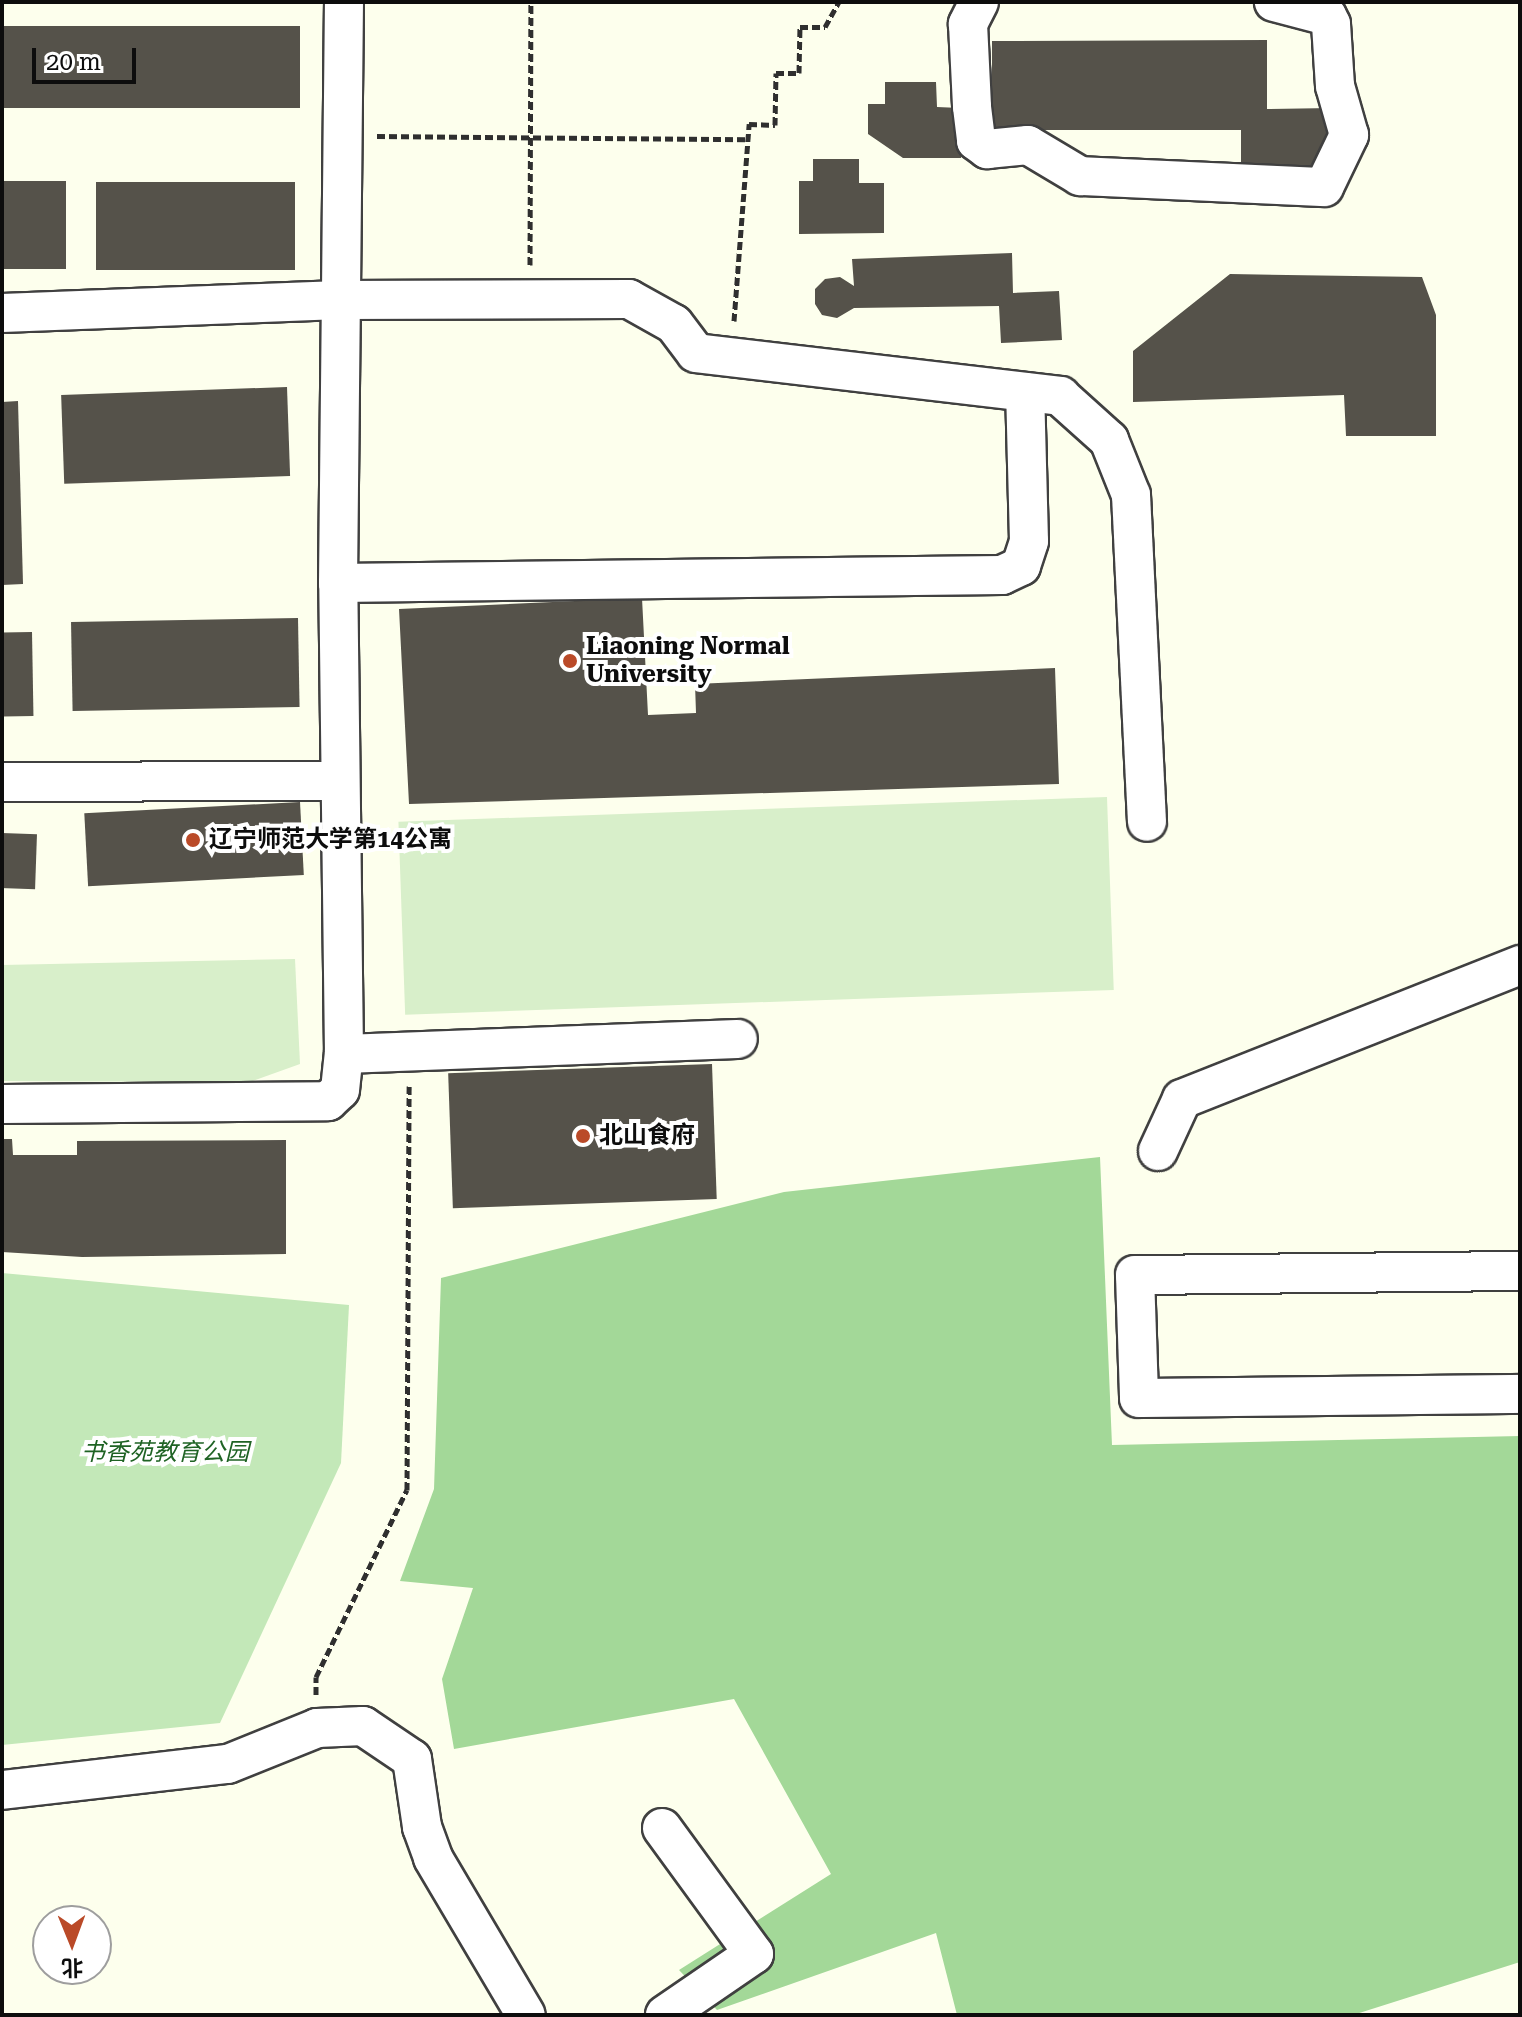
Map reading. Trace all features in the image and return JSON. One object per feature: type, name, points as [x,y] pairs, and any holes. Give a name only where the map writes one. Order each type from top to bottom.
[{"type":"street","points":[[2,1104],[328,1101],[340,1090],[344,1054],[338,583],[344,2]]},
{"type":"street","points":[[979,2],[968,24],[972,107],[976,141],[987,149],[1028,145],[1080,176],[1324,187],[1349,135],[1335,86],[1331,24],[1327,16],[1274,2]]},
{"type":"street","points":[[2,313],[340,300],[629,299],[674,324],[696,353],[1060,396],[1109,440],[1131,495],[1147,822]]},
{"type":"street","points":[[338,583],[1002,575],[1021,566],[1029,541],[1025,392]]},
{"type":"street","points":[[2,782],[340,781]]},
{"type":"street","points":[[1158,1151],[1182,1099],[1520,965]]},
{"type":"street","points":[[344,1054],[738,1039]]},
{"type":"street","points":[[1520,1271],[1135,1275],[1139,1398],[1520,1394]]},
{"type":"street","points":[[2,1790],[228,1764],[317,1728],[363,1726],[412,1759],[422,1827],[433,1858],[526,2015]]},
{"type":"street","points":[[662,1828],[754,1954],[665,2015]]},
{"type":"path","points":[[530,298],[532,2]]},
{"type":"path","points":[[731,358],[749,124],[775,125],[776,73],[799,73],[800,27],[825,27],[839,2]]},
{"type":"path","points":[[342,136],[748,139]]},
{"type":"path","points":[[317,1728],[316,1677],[407,1490],[409,1052]]},
{"type":"green space","points":[[1107,797],[1114,990],[405,1015],[398,822]]},
{"type":"green space","points":[[295,959],[300,1064],[250,1082],[2,1081],[2,965]]},
{"type":"green space","points":[[1100,1157],[1112,1445],[1520,1436],[1520,1962],[1353,2015],[957,2015],[936,1933],[717,2010],[679,1970],[831,1874],[734,1699],[454,1749],[442,1679],[473,1588],[400,1581],[434,1489],[441,1278],[784,1192]]},
{"type":"green space","name":"书香苑教育公园","points":[[2,1273],[349,1305],[341,1463],[220,1723],[2,1745]]},
{"type":"building","points":[[2,26],[300,26],[300,108],[2,108]]},
{"type":"building","points":[[1267,40],[1267,109],[1331,108],[1331,176],[1241,177],[1241,130],[992,130],[992,41]]},
{"type":"building","points":[[885,82],[936,82],[937,107],[960,108],[961,158],[903,158],[868,134],[868,104],[885,104]]},
{"type":"building","points":[[813,159],[859,159],[859,183],[884,183],[884,233],[799,234],[799,181],[813,181]]},
{"type":"building","points":[[2,181],[66,181],[66,269],[2,269]]},
{"type":"building","points":[[96,182],[295,182],[295,270],[96,270]]},
{"type":"building","points":[[1012,253],[1013,293],[1059,291],[1062,340],[1001,343],[999,306],[854,308],[837,318],[822,315],[815,304],[815,289],[825,279],[840,277],[854,286],[852,259]]},
{"type":"building","points":[[1230,274],[1422,277],[1436,315],[1436,436],[1346,436],[1344,395],[1133,402],[1133,351]]},
{"type":"building","points":[[287,387],[290,476],[64,484],[61,395]]},
{"type":"building","points":[[18,401],[23,584],[2,585],[2,402]]},
{"type":"building","points":[[642,598],[648,715],[696,713],[695,684],[1055,668],[1059,784],[409,804],[399,609]]},
{"type":"building","points":[[298,618],[300,707],[73,711],[71,622]]},
{"type":"building","points":[[32,632],[33,716],[3,717],[2,633]]},
{"type":"building","name":"辽宁师范大学第14公寓","points":[[300,802],[304,875],[88,886],[84,813]]},
{"type":"building","points":[[2,833],[37,834],[35,889],[2,888]]},
{"type":"building","name":"北山食府","points":[[712,1064],[717,1199],[453,1208],[448,1073]]},
{"type":"building","points":[[2,1139],[12,1139],[13,1155],[77,1155],[77,1141],[286,1140],[286,1254],[82,1257],[2,1252]]},
{"type":"place","name":"Liaoning Normal University","points":[[570,661]]},
{"type":"place","name":"辽宁师范大学第14公寓","points":[[193,840]]},
{"type":"place","name":"北山食府","points":[[583,1136]]}]
